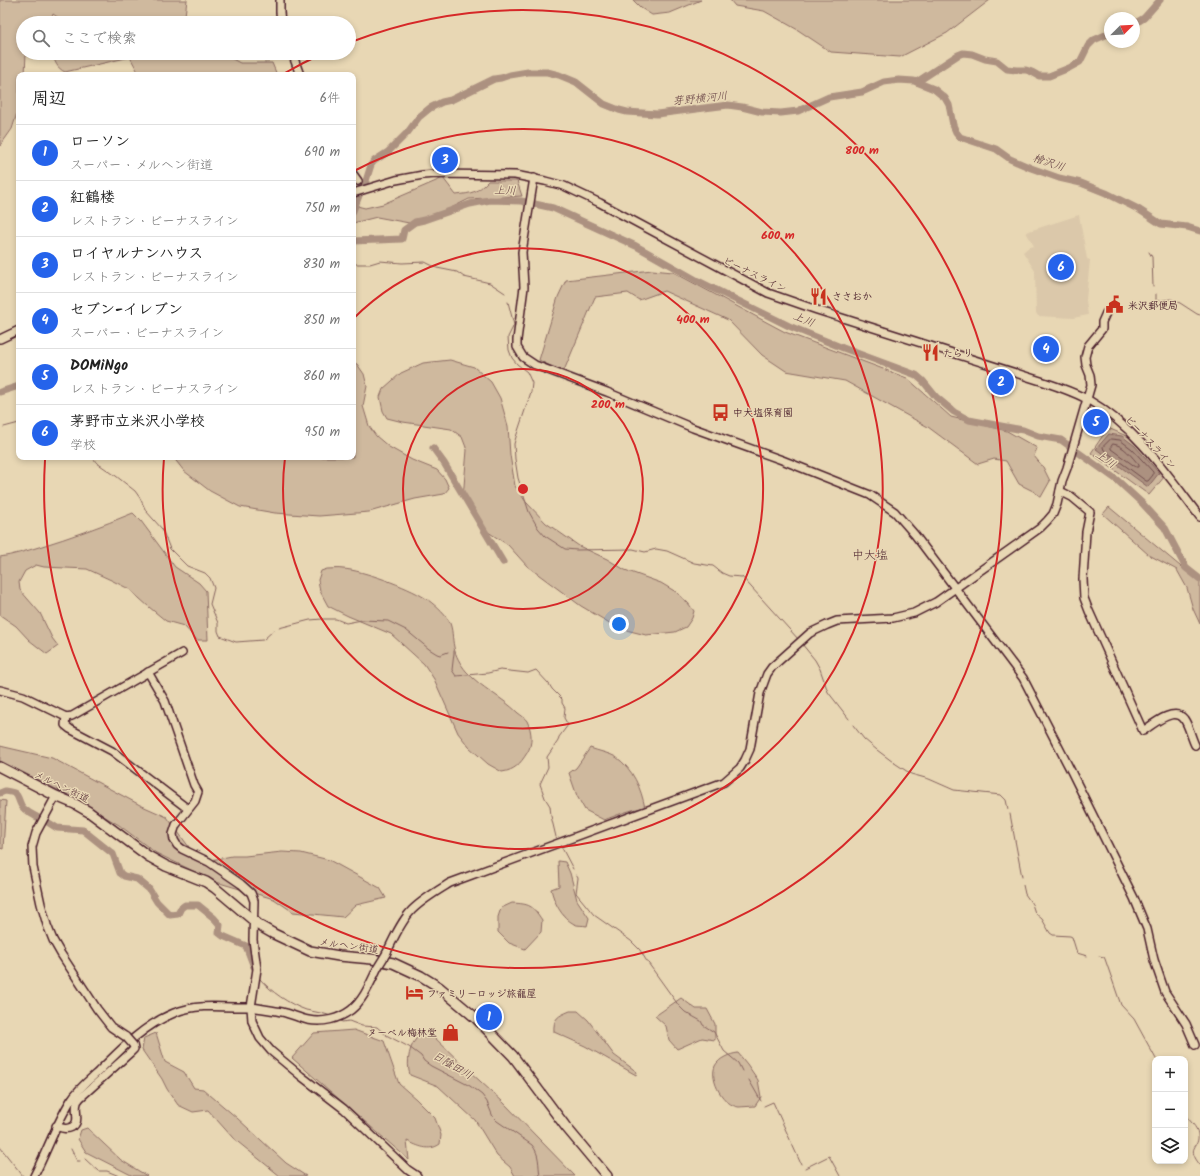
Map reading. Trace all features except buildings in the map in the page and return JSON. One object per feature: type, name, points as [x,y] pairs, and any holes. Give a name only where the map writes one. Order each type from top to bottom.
[{"type":"highway","name":"メルヘン街道","points":[[0,767],[89,812],[148,856],[166,866],[206,882],[274,934],[310,951],[339,956],[372,959],[393,964],[422,976],[439,987],[477,1019],[513,1056],[566,1127],[607,1176]]},
{"type":"street","points":[[280,0],[280,16]]},
{"type":"street","points":[[295,60],[299,72]]},
{"type":"street","name":"ビーナスライン","points":[[356,192],[396,180],[436,174],[515,175],[533,181],[564,186],[580,193],[768,293],[1044,382],[1087,399],[1114,418],[1143,445],[1200,518]]},
{"type":"street","points":[[533,181],[522,252],[524,287],[517,347],[523,357],[535,365],[607,392],[694,428],[782,460],[870,495],[895,512],[902,519],[1024,678],[1134,898],[1147,929],[1154,960],[1165,992],[1186,1024],[1195,1045]]},
{"type":"street","points":[[34,1176],[42,1162],[56,1126],[72,1099],[81,1088],[144,1029],[174,1013],[194,1008],[219,1006],[251,1007],[282,1012],[308,1020],[329,1020],[340,1017],[352,1009],[364,994],[405,919],[411,911],[425,899],[450,883],[724,782],[734,774],[745,760],[750,749],[760,693],[767,674],[772,667],[810,633],[827,625],[838,622],[893,618],[914,613],[936,602],[1048,522],[1057,504],[1062,482],[1091,385],[1085,357],[1088,346],[1102,330],[1102,322],[1106,313]]},
{"type":"street","points":[[0,339],[16,331]]},
{"type":"street","points":[[1060,491],[1072,497],[1090,512],[1085,545],[1083,579],[1084,598],[1143,732],[1170,715],[1176,714],[1185,720],[1195,745]]},
{"type":"street","points":[[0,690],[24,696],[66,718],[72,716],[182,652]]},
{"type":"street","points":[[148,672],[165,701],[194,785],[198,792],[195,801],[174,829],[173,834],[176,845],[209,862],[241,884],[251,893],[254,901],[253,940],[257,969],[251,1007],[252,1021],[260,1038],[271,1051],[344,1109],[408,1170],[417,1176]]},
{"type":"street","points":[[66,718],[65,725],[112,751],[188,809]]},
{"type":"street","points":[[56,796],[36,833],[32,847],[34,873],[47,925],[61,954],[97,1009],[111,1027],[126,1037],[133,1045],[134,1049],[80,1098],[76,1104],[77,1122],[75,1125],[71,1128],[65,1129],[56,1126]]},
{"type":"shaded area","points":[[0,0],[187,0],[185,16],[56,16],[53,14],[52,16],[16,16],[16,60],[26,60],[25,72],[16,72],[16,116],[12,129],[0,146]]},
{"type":"shaded area","points":[[633,0],[701,0],[670,13],[652,15],[641,8]]},
{"type":"shaded area","points":[[730,0],[990,0],[947,33],[900,57],[831,52],[798,30],[764,11],[735,6]]},
{"type":"shaded area","points":[[54,60],[117,60],[65,72],[56,64]]},
{"type":"shaded area","points":[[132,60],[234,60],[240,63],[272,63],[276,72],[137,72]]},
{"type":"shaded area","points":[[443,178],[456,195],[474,192],[488,181],[517,181],[522,196],[469,199],[439,214],[409,223],[377,217],[356,222],[356,206],[365,208],[383,204]]},
{"type":"shaded area","points":[[1079,215],[1087,259],[1090,260],[1086,300],[1088,315],[1073,318],[1038,316],[1036,313],[1035,271],[1023,252],[1029,247],[1034,246],[1026,232]]},
{"type":"shaded area","points":[[652,270],[673,272],[785,332],[907,378],[951,417],[1007,431],[1037,448],[1034,456],[1043,467],[1050,481],[1041,497],[1019,484],[1006,461],[994,459],[978,464],[928,427],[845,381],[786,371],[762,355],[728,320],[664,291],[639,300],[628,293],[595,297],[563,373],[539,360],[558,297],[566,280]]},
{"type":"shaded area","points":[[450,360],[474,367],[491,382],[500,398],[508,426],[510,455],[515,486],[526,502],[546,523],[579,546],[607,559],[625,570],[661,583],[676,592],[694,611],[692,618],[686,627],[675,632],[646,635],[618,628],[581,606],[527,566],[508,545],[482,528],[470,512],[463,498],[467,450],[462,437],[451,429],[403,422],[387,418],[383,411],[380,397],[383,389],[401,373],[423,363]]},
{"type":"shaded area","points":[[356,364],[364,374],[367,386],[363,406],[369,426],[376,436],[389,447],[412,460],[437,470],[445,479],[449,488],[444,494],[415,499],[369,512],[319,516],[275,513],[240,507],[210,491],[184,471],[175,460],[356,460]]},
{"type":"shaded area","points":[[1108,428],[1129,437],[1165,476],[1149,495],[1091,453]]},
{"type":"shaded area","points":[[1109,507],[1186,571],[1200,579],[1200,624],[1193,609],[1187,588],[1177,570],[1149,555],[1103,514]]},
{"type":"shaded area","points":[[133,513],[141,521],[175,567],[199,583],[206,591],[208,640],[197,640],[184,626],[166,621],[129,589],[87,569],[44,567],[36,565],[25,571],[19,582],[20,590],[40,613],[52,638],[58,646],[47,654],[29,640],[16,626],[0,615],[0,557],[63,539]]},
{"type":"shaded area","points":[[327,569],[351,570],[385,580],[408,589],[435,605],[449,621],[452,630],[453,644],[458,660],[464,669],[527,721],[531,733],[530,746],[527,753],[514,768],[502,772],[488,764],[469,747],[458,733],[434,679],[424,664],[391,634],[328,606],[320,591],[318,580],[321,571]]},
{"type":"shaded area","points":[[0,746],[52,758],[140,805],[167,817],[200,862],[232,856],[282,852],[301,853],[329,860],[380,888],[386,898],[356,905],[343,917],[293,912],[274,899],[216,882],[156,853],[119,825],[66,794],[0,761]]},
{"type":"shaded area","points":[[590,748],[616,757],[627,767],[639,786],[645,808],[640,808],[604,820],[585,810],[577,796],[569,773],[576,768]]},
{"type":"shaded area","points":[[0,800],[6,801],[3,849],[0,848]]},
{"type":"shaded area","points":[[558,861],[565,862],[570,873],[577,900],[589,918],[587,926],[575,925],[569,921],[556,904],[551,889],[559,886]]},
{"type":"shaded area","points":[[512,903],[530,906],[536,911],[542,920],[541,932],[525,949],[509,943],[498,932],[498,917],[501,908]]},
{"type":"shaded area","points":[[681,998],[696,1009],[707,1009],[715,1024],[715,1040],[702,1038],[677,1049],[669,1040],[666,1026],[655,1016]]},
{"type":"shaded area","points":[[570,1011],[578,1011],[588,1020],[614,1055],[637,1072],[636,1075],[585,1046],[554,1032],[554,1024],[557,1018]]},
{"type":"shaded area","points":[[354,1030],[384,1041],[399,1084],[435,1118],[441,1135],[440,1144],[432,1148],[428,1148],[407,1141],[409,1160],[292,1058],[314,1033]]},
{"type":"shaded area","points":[[429,1032],[503,1102],[575,1176],[515,1176],[510,1167],[497,1156],[475,1120],[438,1086],[410,1075],[408,1065],[409,1054],[413,1043],[420,1035]]},
{"type":"shaded area","points":[[156,1033],[165,1062],[184,1072],[194,1088],[203,1089],[286,1163],[306,1176],[280,1176],[233,1138],[208,1110],[193,1112],[178,1105],[142,1050],[144,1038]]},
{"type":"shaded area","points":[[738,1053],[758,1080],[761,1097],[755,1106],[733,1106],[723,1098],[714,1079],[715,1066],[717,1063],[725,1057]]},
{"type":"shaded area","points":[[87,1128],[121,1160],[147,1176],[133,1176],[86,1152],[78,1139],[81,1130]]},
{"type":"water","points":[[1109,434],[1122,436],[1135,446],[1159,473],[1148,487],[1096,449]]},
{"type":"waterway","name":"芽野横河川","points":[[1140,20],[1160,0]]},
{"type":"waterway","name":"芽野横河川","points":[[917,82],[963,53],[997,61],[1007,69],[1026,70],[1039,76],[1049,76],[1080,62],[1088,46],[1094,40],[1104,36]]},
{"type":"waterway","name":"芽野横河川","points":[[356,203],[365,184],[371,165],[374,161],[388,152],[408,132],[419,117],[430,108],[442,102],[451,100],[494,79],[510,75],[528,72],[547,72],[559,75],[576,82],[604,104],[619,110],[657,114],[728,105],[762,112],[781,113],[798,111],[829,97],[862,92],[884,82],[899,80],[914,81],[934,89],[945,98],[949,105],[953,125],[960,137],[996,149],[1010,159],[1031,168],[1059,178],[1081,183],[1106,193],[1138,209],[1161,224],[1187,227],[1200,231]]},
{"type":"waterway","name":"上川","points":[[356,241],[402,239],[404,230],[415,222],[470,204],[490,200],[521,201],[553,208],[636,246],[698,281],[789,326],[916,375],[936,397],[954,412],[969,420],[1023,430],[1038,436],[1061,440],[1117,480],[1142,503],[1165,528],[1186,568],[1200,579]]},
{"type":"waterway","points":[[1149,252],[1152,257],[1153,286]]},
{"type":"waterway","points":[[356,264],[370,264],[380,261],[402,263],[425,262],[437,268],[457,272],[464,277],[490,283],[505,293]]},
{"type":"waterway","points":[[1156,294],[1156,301],[1171,299],[1200,315]]},
{"type":"waterway","points":[[508,302],[514,325],[508,337],[509,350],[512,358],[527,372],[532,383],[531,392],[514,444],[515,459],[518,478],[529,512],[538,528],[545,536],[565,549],[633,549],[645,552],[656,549],[667,551],[694,563],[713,566],[729,576],[742,577],[799,640]]},
{"type":"waterway","name":"上川","points":[[0,392],[16,387]]},
{"type":"waterway","points":[[4,427],[16,424]]},
{"type":"waterway","points":[[433,448],[444,463],[503,562]]},
{"type":"waterway","points":[[94,460],[135,491],[146,511],[162,529],[170,549],[187,566],[205,573],[210,578],[214,588],[210,604],[218,623],[218,631],[220,636],[236,642],[263,640],[274,630]]},
{"type":"waterway","points":[[279,628],[310,620],[322,619],[336,619],[346,623],[362,620],[388,621],[406,630],[437,654],[440,655],[448,652]]},
{"type":"waterway","points":[[802,644],[815,660],[820,669],[828,692],[849,719]]},
{"type":"waterway","points":[[454,651],[452,670],[456,676],[488,673],[500,670],[528,673],[536,670],[562,699],[562,703],[565,708],[564,718],[568,725],[547,757],[548,767],[540,784],[545,798],[550,806],[556,837]]},
{"type":"waterway","points":[[853,725],[864,739],[877,750],[911,774],[929,779],[954,790],[1001,795],[1006,800],[1008,809]]},
{"type":"waterway","name":"日陰田川","points":[[0,793],[5,791],[15,793],[24,809],[37,817]]},
{"type":"waterway","points":[[1010,814],[1022,877]]},
{"type":"waterway","name":"日陰田川","points":[[49,823],[57,828],[83,830],[113,854],[120,873],[124,876],[137,879],[149,889],[157,902],[170,915],[178,914],[181,908],[185,905],[198,905],[220,925],[219,933],[246,946],[254,967]]},
{"type":"waterway","points":[[562,848],[573,869]]},
{"type":"waterway","points":[[576,875],[578,878],[576,893],[594,915],[631,941],[640,950],[679,1006],[685,1012],[701,1021],[703,1025],[714,1032],[724,1051],[738,1063],[742,1071]]},
{"type":"waterway","points":[[1023,885],[1025,894],[1032,904],[1035,913],[1042,919],[1050,933],[1053,935],[1072,937],[1077,953],[1087,956]]},
{"type":"waterway","points":[[1099,956],[1104,957],[1105,959],[1121,1005],[1134,1019],[1154,1056]]},
{"type":"waterway","name":"日陰田川","points":[[259,978],[275,993],[293,1004],[306,1010],[331,1016]]},
{"type":"waterway","name":"日陰田川","points":[[339,1020],[342,1022],[349,1021],[362,1026],[377,1027],[386,1035],[409,1047],[431,1066],[470,1086],[482,1095],[487,1102],[493,1117],[532,1145],[535,1149],[538,1156],[540,1176]]},
{"type":"waterway","points":[[749,1080],[761,1101]]},
{"type":"waterway","points":[[764,1106],[773,1102],[801,1164]]},
{"type":"waterway","points":[[1188,1118],[1198,1134],[1198,1139],[1193,1151],[1200,1165]]},
{"type":"waterway","points":[[0,1147],[23,1176]]},
{"type":"waterway","points":[[71,1149],[77,1161],[80,1161]]},
{"type":"waterway","points":[[805,1168],[829,1156],[840,1176]]},
{"type":"waterway","points":[[85,1159],[98,1171],[107,1171],[119,1176]]},
{"type":"place","name":"ロイヤルナンハウス","points":[[445,160]]},
{"type":"place","name":"茅野市立米沢小学校","points":[[1061,267]]},
{"type":"place","name":"ささおか","points":[[819,296]]},
{"type":"place","name":"米沢郵便局","points":[[1115,305]]},
{"type":"place","name":"セブン-イレブン","points":[[1046,349]]},
{"type":"place","name":"たらり","points":[[930,353]]},
{"type":"place","name":"紅鶴楼","points":[[1001,382]]},
{"type":"place","name":"中大塩保育園","points":[[720,412]]},
{"type":"place","name":"DOMiNgo","points":[[1096,422]]},
{"type":"place","name":"ファミリーロッジ旅籠屋","points":[[414,993]]},
{"type":"place","name":"ローソン","points":[[489,1017]]},
{"type":"place","name":"ヌーベル梅林堂","points":[[450,1032]]},
{"type":"district","name":"中大塩","points":[[870,555]]},
{"type":"water label","name":"檜沢川","points":[[1049,162]]}]
